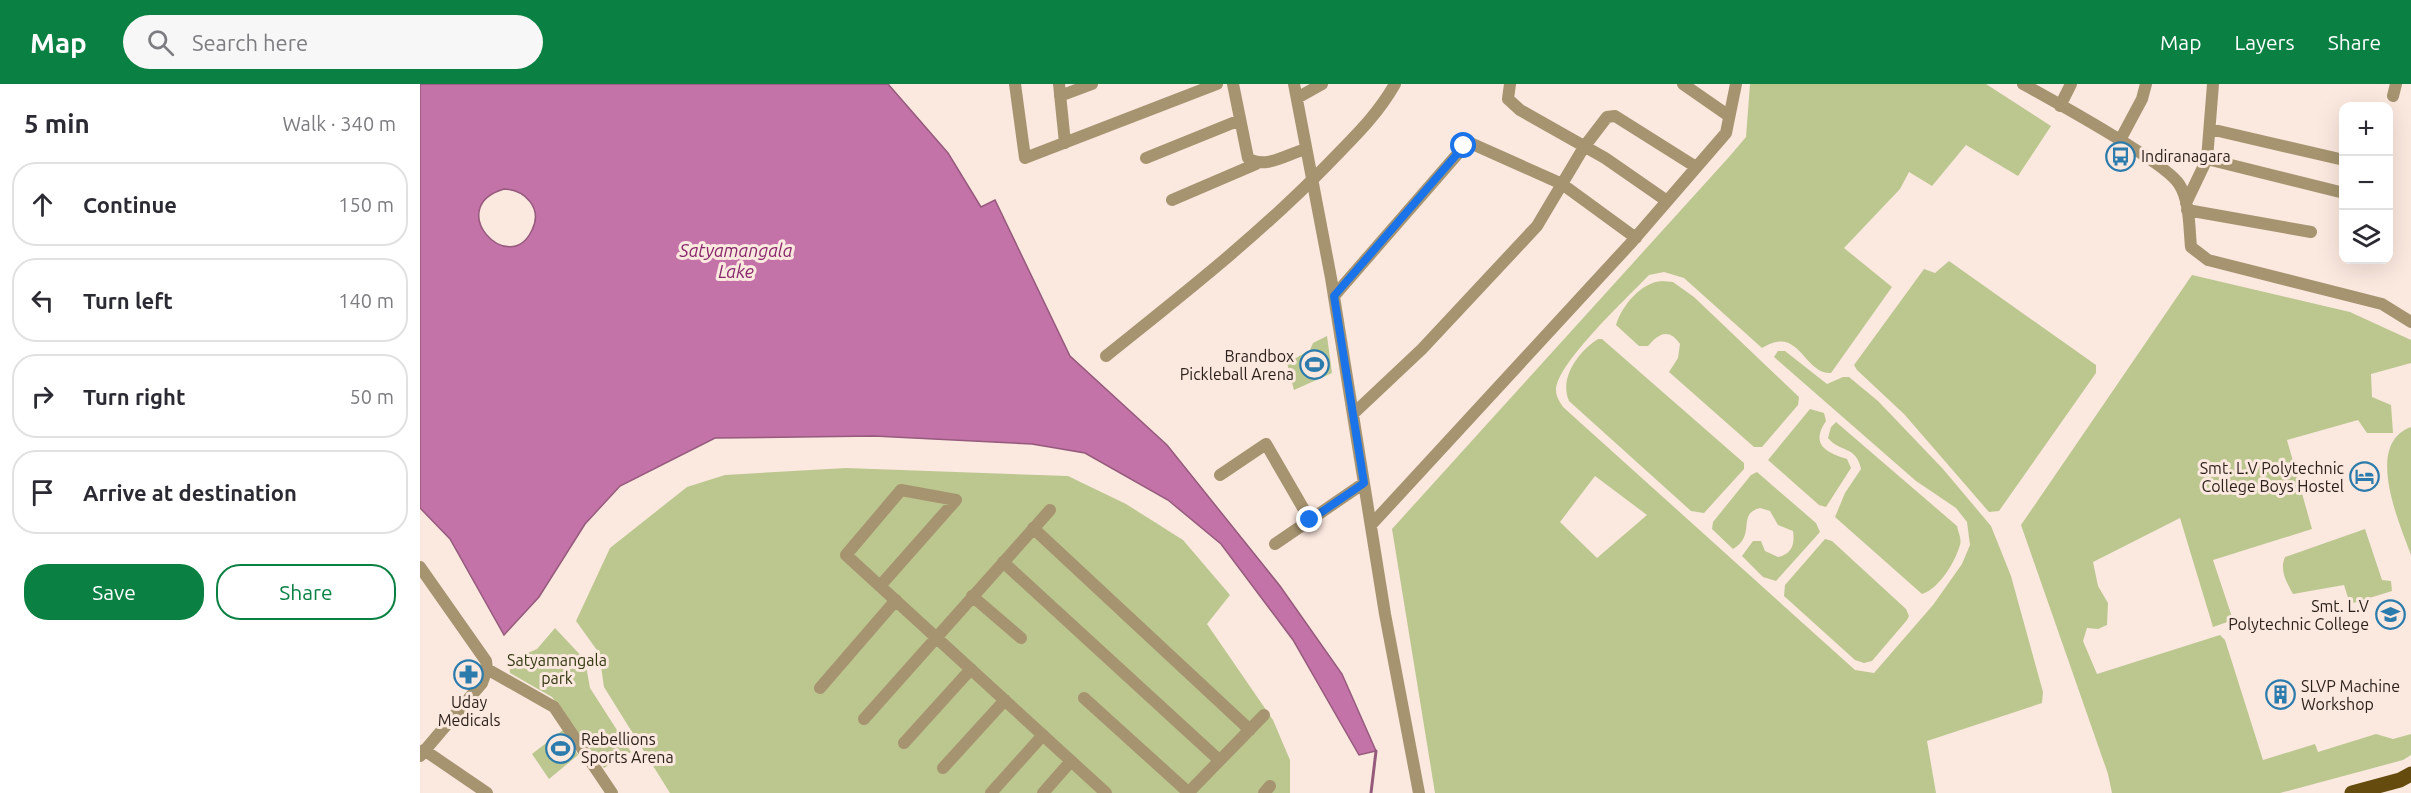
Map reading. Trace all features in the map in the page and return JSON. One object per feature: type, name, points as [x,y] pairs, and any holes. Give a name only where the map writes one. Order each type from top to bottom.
[{"type":"main road","points":[[2359,792],[2400,780],[2411,774]]},
{"type":"street","points":[[1015,84],[1024,158],[1217,84]]},
{"type":"street","points":[[1065,143],[1060,90],[1092,84]]},
{"type":"street","points":[[1233,84],[1248,158],[1256,164]]},
{"type":"street","points":[[1294,84],[1334,296],[1371,525],[1419,793]]},
{"type":"street","points":[[1297,98],[1322,84]]},
{"type":"street","points":[[1106,356],[1226,261],[1312,180],[1379,111],[1395,84]]},
{"type":"street","points":[[1510,84],[1508,99],[1520,110],[1605,158],[1667,201]]},
{"type":"street","points":[[1683,84],[1729,116]]},
{"type":"street","points":[[1371,525],[1636,238],[1726,133],[1736,84]]},
{"type":"street","points":[[2024,84],[2158,165],[2178,183],[2186,207],[2191,247],[2208,260],[2382,304],[2411,322]]},
{"type":"street","points":[[2060,106],[2071,84]]},
{"type":"street","points":[[2119,142],[2142,99],[2146,84]]},
{"type":"street","points":[[2186,207],[2207,159],[2212,84]]},
{"type":"street","points":[[1353,414],[1422,349],[1537,226],[1584,147],[1607,117],[1611,115],[1696,166]]},
{"type":"street","points":[[1146,158],[1240,120]]},
{"type":"street","points":[[2210,129],[2339,159]]},
{"type":"street","points":[[1334,296],[1468,142],[1562,184],[1636,238]]},
{"type":"street","points":[[1172,200],[1256,164],[1265,164],[1306,149]]},
{"type":"street","points":[[2207,159],[2339,192]]},
{"type":"street","points":[[2186,207],[2311,232]]},
{"type":"street","points":[[1220,475],[1266,444],[1310,520]]},
{"type":"street","points":[[1275,543],[1364,483]]},
{"type":"street","points":[[880,586],[956,500],[901,490],[846,555],[1106,793]]},
{"type":"street","points":[[864,719],[1050,510]]},
{"type":"street","points":[[1033,528],[1250,730]]},
{"type":"street","points":[[1003,562],[1219,760]]},
{"type":"street","points":[[420,567],[486,662],[487,669],[482,683],[422,753],[487,793]]},
{"type":"street","points":[[972,596],[1021,638]]},
{"type":"street","points":[[820,688],[896,600]]},
{"type":"street","points":[[487,669],[554,707],[612,793]]},
{"type":"street","points":[[904,743],[971,669]]},
{"type":"street","points":[[1084,698],[1188,793],[1264,715]]},
{"type":"street","points":[[943,768],[1005,700]]},
{"type":"street","points":[[991,793],[1043,735]]},
{"type":"street","points":[[1043,793],[1071,761]]},
{"type":"green space","points":[[1750,84],[1986,84],[2051,126],[2018,176],[1966,145],[1932,186],[1909,172],[1900,189],[1844,248],[1892,287],[1831,373],[1814,366],[1793,346],[1785,342],[1775,342],[1762,348],[1684,278],[1664,272],[1649,275],[1580,348],[1559,378],[1556,390],[1558,399],[1563,407],[1855,670],[1874,673],[1933,605],[1962,564],[1970,545],[1967,522],[1956,508],[1916,481],[1774,357],[1778,351],[1785,351],[1827,384],[1843,377],[1849,377],[1878,401],[1943,469],[1991,526],[2011,576],[2043,692],[2042,703],[1927,741],[1936,793],[1435,793],[1392,529],[1746,137]],"holes":[[[1595,476],[1647,515],[1597,558],[1560,522]]]},
{"type":"green space","points":[[1949,261],[2096,365],[2096,373],[1999,511],[1989,512],[1904,414],[1854,365],[1924,269],[1935,273]]},
{"type":"green space","points":[[2192,275],[2350,312],[2411,340],[2411,363],[2371,374],[2372,397],[2391,405],[2393,433],[2367,433],[2358,420],[2287,440],[2312,529],[2213,560],[2233,620],[2213,627],[2180,518],[2093,562],[2098,586],[2108,603],[2107,625],[2098,629],[2087,628],[2083,641],[2097,674],[2220,635],[2225,640],[2263,760],[2315,744],[2318,752],[2376,734],[2393,739],[2411,734],[2411,755],[2403,760],[2280,793],[2112,793],[2108,774],[2021,525]]},
{"type":"green space","points":[[1662,281],[1673,282],[1694,297],[1799,397],[1798,405],[1762,447],[1754,447],[1669,372],[1678,358],[1680,344],[1676,339],[1664,334],[1648,346],[1639,346],[1616,325],[1623,310],[1640,290],[1647,285]]},
{"type":"green space","points":[[1327,336],[1332,373],[1294,390],[1287,363],[1310,350],[1313,343]]},
{"type":"green space","points":[[1598,339],[1602,339],[1744,463],[1744,469],[1704,513],[1691,511],[1569,401],[1566,383],[1572,366],[1577,358]]},
{"type":"green space","points":[[1810,409],[1824,413],[1826,421],[1821,429],[1820,442],[1827,450],[1847,459],[1851,468],[1826,507],[1819,505],[1768,460]]},
{"type":"green space","points":[[1836,422],[1957,526],[1961,540],[1958,552],[1946,574],[1928,591],[1922,594],[1835,517],[1845,493],[1861,469],[1859,461],[1852,453],[1828,438],[1831,427]]},
{"type":"green space","points":[[2411,427],[2411,555],[2393,504],[2387,466],[2389,450],[2397,436]]},
{"type":"green space","points":[[846,468],[1068,476],[1126,504],[1183,540],[1230,595],[1207,624],[1273,720],[1290,760],[1290,793],[670,793],[604,687],[599,653],[576,621],[610,548],[687,487],[725,475]]},
{"type":"green space","points":[[1757,472],[1816,523],[1820,532],[1776,581],[1763,577],[1742,556],[1753,541],[1761,541],[1765,551],[1778,557],[1787,554],[1792,548],[1793,531],[1778,525],[1770,511],[1760,508],[1749,515],[1744,538],[1733,549],[1712,529],[1713,522],[1751,475]]},
{"type":"green space","points":[[2365,529],[2382,580],[2391,581],[2392,591],[2350,604],[2344,585],[2293,594],[2283,572],[2285,557]]},
{"type":"green space","points":[[1825,539],[1832,541],[1906,609],[1909,616],[1872,661],[1864,663],[1855,660],[1784,596],[1785,585]]},
{"type":"green space","name":"Satyamangala park","points":[[555,628],[585,660],[590,688],[631,752],[604,768],[552,697],[510,673],[509,661],[537,649]]},
{"type":"green space","points":[[563,730],[578,755],[549,779],[532,754]]},
{"type":"water","name":"Satyamangala Lake","points":[[420,84],[888,84],[948,153],[981,207],[995,200],[1070,356],[1167,445],[1280,586],[1342,674],[1376,751],[1359,755],[1293,640],[1221,544],[1168,500],[1085,453],[1032,444],[874,436],[715,438],[620,486],[585,524],[539,597],[504,635],[450,539],[420,508]],"holes":[[[504,189],[512,190],[530,202],[534,208],[535,222],[522,243],[509,247],[497,243],[486,235],[480,223],[479,210],[487,198]]]},
{"type":"waterway","points":[[1371,793],[1376,751]]},
{"type":"place","name":"Indiranagara","points":[[2120,156]]},
{"type":"place","name":"Brandbox Pickleball Arena","points":[[1315,365]]},
{"type":"place","name":"Smt. L.V Polytechnic College Boys Hostel","points":[[2365,477]]},
{"type":"place","name":"Smt. L.V Polytechnic College","points":[[2390,615]]},
{"type":"place","name":"Uday Medicals","points":[[469,674]]},
{"type":"place","name":"SLVP Machine Workshop","points":[[2280,695]]},
{"type":"place","name":"Rebellions Sports Arena","points":[[560,748]]},
{"type":"route","points":[[1310,520],[1364,483],[1334,296],[1464,146]]}]
